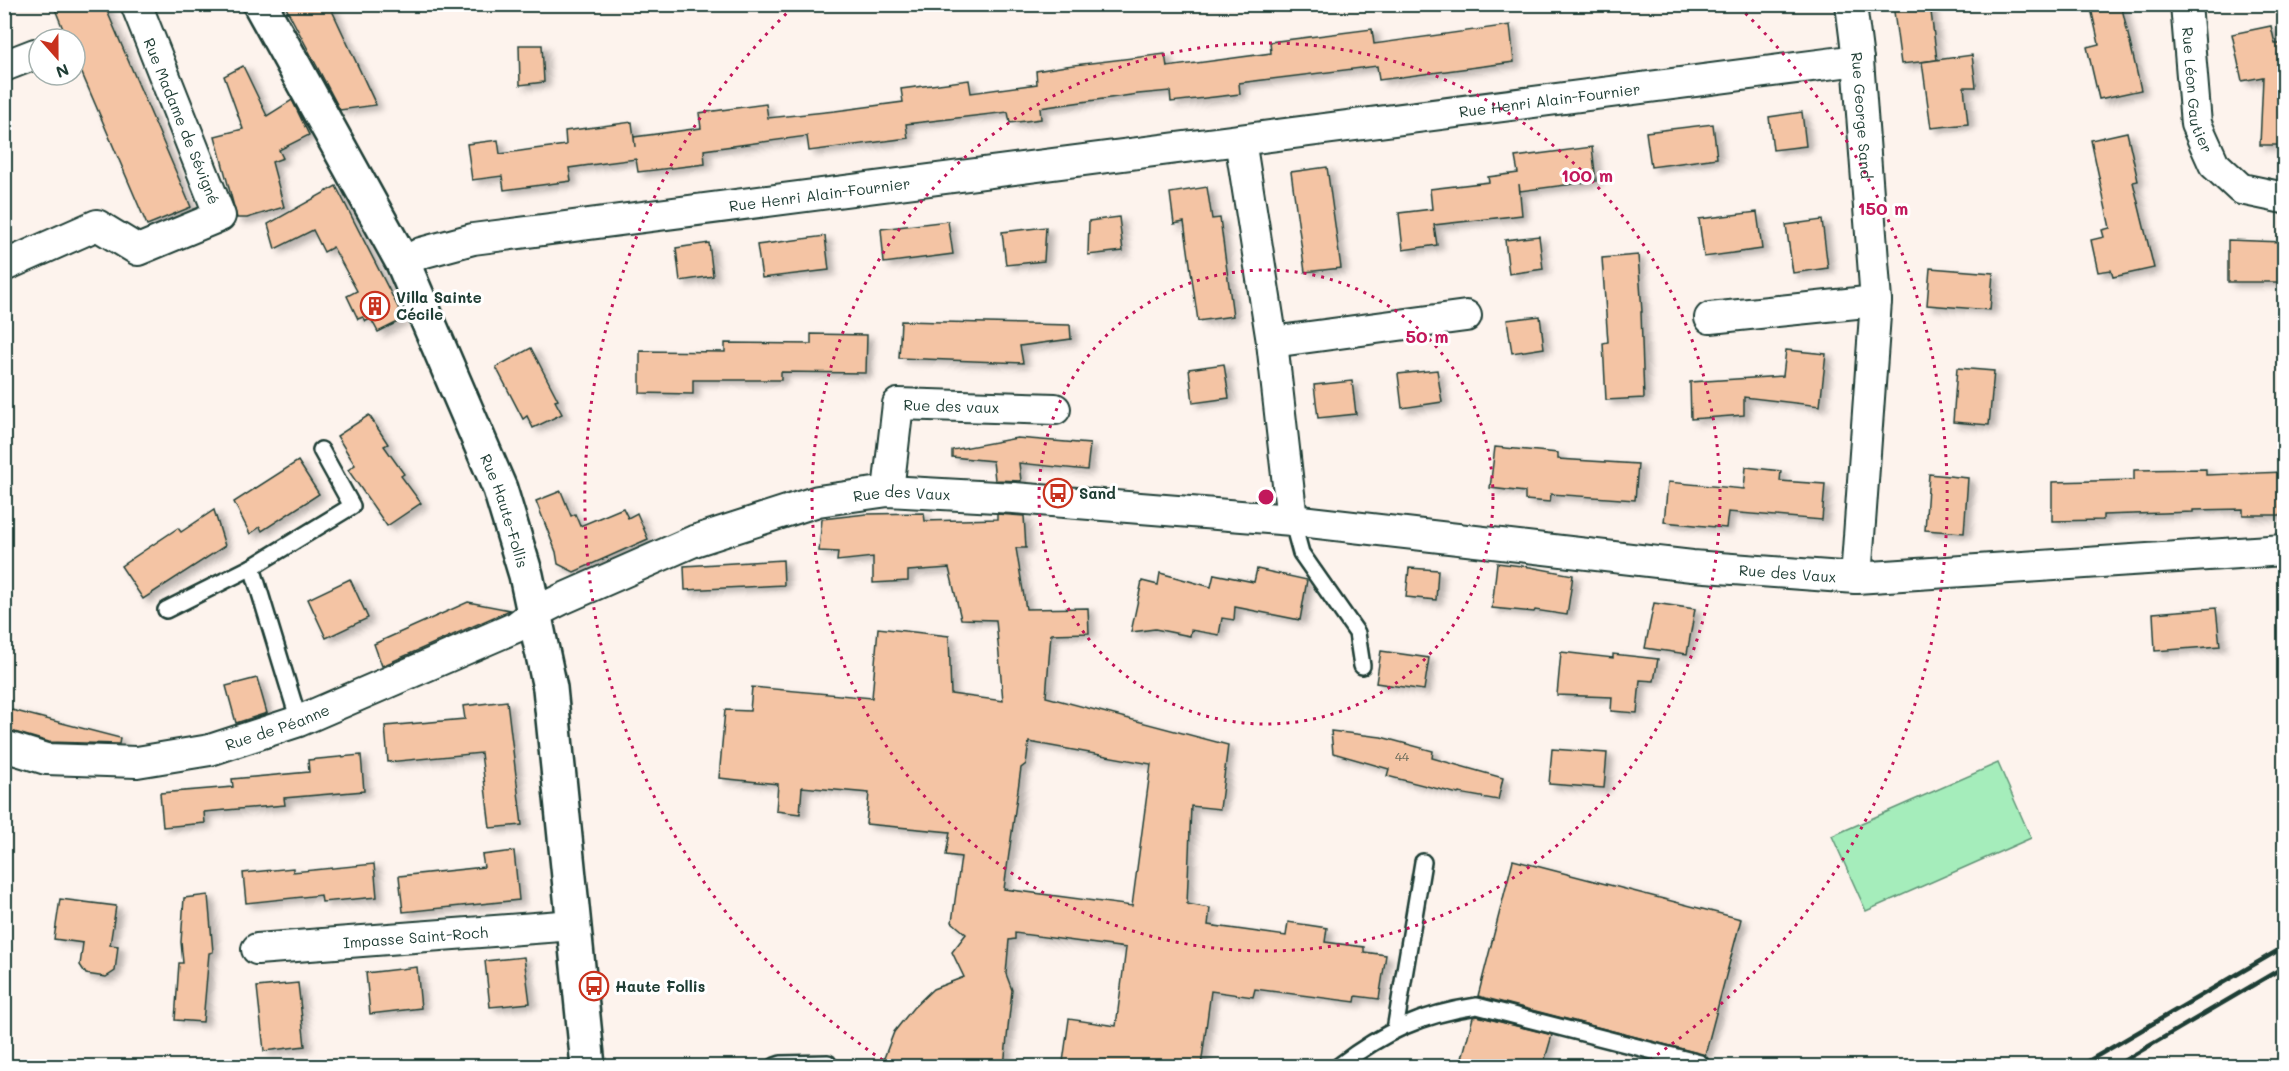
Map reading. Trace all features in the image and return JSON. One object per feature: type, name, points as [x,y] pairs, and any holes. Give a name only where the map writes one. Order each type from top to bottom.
[{"type":"street","name":"Rue Madame de Sévigné","points":[[4,266],[97,225],[138,250],[220,216],[136,4]]},
{"type":"street","name":"Rue Haute-Follis","points":[[260,4],[403,263],[500,489],[526,575],[550,687],[588,1066]]},
{"type":"street","name":"Rue George Sand","points":[[1851,4],[1858,60],[1876,301],[1856,578]]},
{"type":"street","name":"Rue Léon Gautier","points":[[2186,4],[2196,124],[2214,164],[2241,189],[2284,198]]},
{"type":"street","points":[[4,66],[27,57]]},
{"type":"street","name":"Rue Henri Alain-Fournier","points":[[403,263],[421,253],[473,240],[1858,60]]},
{"type":"street","points":[[1240,140],[1272,342],[1292,520]]},
{"type":"street","points":[[1710,318],[1876,301]]},
{"type":"street","points":[[1272,342],[1466,316]]},
{"type":"street","name":"Rue des vaux","points":[[888,491],[898,404],[1055,408]]},
{"type":"street","name":"Rue des Vaux","points":[[534,613],[694,541],[818,501],[888,491],[1014,498],[1292,520],[1692,566],[1856,578],[2284,550]]},
{"type":"street","name":"Rue de Péanne","points":[[4,746],[46,759],[137,762],[210,750],[299,722],[516,627],[534,613]]},
{"type":"street","name":"Impasse Saint-Roch","points":[[257,949],[574,925]]},
{"type":"lane","points":[[166,610],[252,567],[352,506],[321,450]]},
{"type":"lane","points":[[1292,520],[1300,553],[1356,633],[1362,666]]},
{"type":"lane","points":[[252,567],[299,722]]},
{"type":"lane","points":[[1395,1030],[1423,862]]},
{"type":"lane","points":[[1339,1066],[1354,1054],[1415,1020],[1477,1006],[1700,1063]]},
{"type":"lane","points":[[775,1066],[828,1063]]},
{"type":"green space","points":[[1998,763],[2031,838],[1866,911],[1832,836]]},
{"type":"building","points":[[53,4],[104,4],[191,207],[147,225],[87,85],[87,27],[62,27]]},
{"type":"building","points":[[284,4],[329,4],[376,105],[340,110]]},
{"type":"building","points":[[1893,4],[1930,4],[1937,60],[1901,64]]},
{"type":"building","points":[[2090,4],[2121,4],[2141,90],[2099,99],[2087,47],[2099,44]]},
{"type":"building","points":[[1510,25],[1514,62],[1379,80],[1377,66],[1239,83],[1240,94],[1171,102],[1170,91],[1138,94],[1040,108],[1041,119],[1010,123],[1008,112],[906,124],[908,138],[809,151],[807,136],[704,150],[705,164],[638,172],[636,159],[569,168],[571,181],[504,190],[502,176],[472,180],[467,144],[498,140],[500,154],[566,145],[565,131],[632,122],[635,147],[634,137],[701,128],[699,113],[766,104],[768,118],[835,111],[903,102],[901,89],[969,80],[971,93],[1037,84],[1036,71],[1066,66],[1165,54],[1167,67],[1271,53],[1270,42],[1372,29],[1374,44]]},
{"type":"building","points":[[2271,26],[2275,44],[2284,44],[2284,145],[2260,145],[2263,77],[2242,81],[2232,34]]},
{"type":"building","points":[[519,45],[542,45],[544,82],[520,85]]},
{"type":"building","points":[[1972,55],[1976,87],[1964,87],[1968,124],[1931,128],[1922,62]]},
{"type":"building","points":[[243,66],[267,116],[292,100],[309,135],[279,150],[283,158],[272,162],[284,207],[247,218],[237,218],[215,136],[243,129],[224,76]]},
{"type":"building","points":[[1802,112],[1806,146],[1773,150],[1769,117]]},
{"type":"building","points":[[1713,124],[1717,158],[1651,167],[1646,132]]},
{"type":"building","points":[[2127,132],[2138,181],[2133,182],[2154,268],[2113,277],[2111,270],[2098,272],[2091,240],[2104,237],[2102,230],[2110,228],[2091,140]]},
{"type":"building","points":[[1592,147],[1596,181],[1520,191],[1519,184],[1522,215],[1434,225],[1437,245],[1403,250],[1399,213],[1432,209],[1430,189],[1489,182],[1488,177],[1518,173],[1515,157]]},
{"type":"building","points":[[1327,167],[1341,268],[1305,272],[1291,172]]},
{"type":"building","points":[[336,186],[404,319],[378,332],[371,319],[366,321],[363,317],[358,319],[347,296],[357,291],[333,247],[324,252],[313,230],[275,249],[268,224]]},
{"type":"building","points":[[1207,187],[1212,219],[1220,218],[1233,316],[1198,321],[1184,222],[1174,224],[1170,193]]},
{"type":"building","points":[[1757,212],[1762,249],[1704,257],[1699,219]]},
{"type":"building","points":[[1119,217],[1123,251],[1088,255],[1089,221]]},
{"type":"building","points":[[1822,220],[1828,268],[1793,273],[1786,225]]},
{"type":"building","points":[[948,221],[953,254],[884,263],[881,229]]},
{"type":"building","points":[[1046,227],[1044,261],[1006,265],[1002,232]]},
{"type":"building","points":[[825,236],[829,270],[762,278],[757,245]]},
{"type":"building","points":[[1539,236],[1543,269],[1509,274],[1505,240]]},
{"type":"building","points":[[2228,240],[2283,242],[2283,282],[2228,282]]},
{"type":"building","points":[[709,243],[713,276],[680,281],[676,248]]},
{"type":"building","points":[[1638,255],[1644,398],[1606,400],[1603,343],[1608,342],[1602,258]]},
{"type":"building","points":[[1930,268],[1993,273],[1990,310],[1927,305]]},
{"type":"building","points":[[1540,316],[1544,348],[1512,353],[1507,320]]},
{"type":"building","points":[[901,321],[1070,325],[1071,339],[1020,346],[1023,363],[899,358]]},
{"type":"building","points":[[811,334],[867,335],[866,373],[781,372],[781,380],[693,380],[693,394],[640,393],[640,351],[725,352],[725,343],[811,344]]},
{"type":"building","points":[[531,348],[558,400],[555,401],[562,414],[533,428],[527,416],[523,419],[496,367]]},
{"type":"building","points":[[1786,350],[1826,354],[1820,406],[1744,397],[1744,415],[1691,419],[1690,382],[1783,376]]},
{"type":"building","points":[[1224,364],[1229,398],[1193,403],[1189,369]]},
{"type":"building","points":[[1957,368],[1994,371],[1989,425],[1953,422]]},
{"type":"building","points":[[1437,370],[1442,402],[1402,408],[1398,374]]},
{"type":"building","points":[[1352,381],[1356,414],[1318,418],[1314,385]]},
{"type":"building","points":[[369,415],[388,444],[384,446],[404,474],[401,476],[421,503],[387,526],[348,470],[355,465],[337,436]]},
{"type":"building","points":[[1017,438],[1090,444],[1087,470],[1019,463],[1021,481],[995,480],[993,461],[952,457],[952,450]]},
{"type":"building","points":[[1495,447],[1558,453],[1558,459],[1638,464],[1635,500],[1551,494],[1550,502],[1525,500],[1525,492],[1490,488]]},
{"type":"building","points":[[298,461],[319,494],[262,531],[260,527],[250,534],[234,502]]},
{"type":"building","points":[[1746,467],[1781,471],[1780,481],[1825,484],[1822,520],[1728,512],[1726,528],[1664,522],[1668,482],[1744,489]]},
{"type":"building","points":[[2206,469],[2206,475],[2284,472],[2284,515],[2243,515],[2243,509],[2193,510],[2193,512],[2103,515],[2103,520],[2052,521],[2052,482],[2134,480],[2134,470]]},
{"type":"building","points":[[1929,474],[1968,478],[1964,533],[1925,530]]},
{"type":"building","points":[[561,491],[571,516],[575,514],[580,526],[623,508],[628,518],[637,513],[648,539],[574,572],[558,564],[556,552],[536,501]]},
{"type":"building","points":[[214,510],[225,546],[143,599],[121,566],[178,528],[181,532]]},
{"type":"building","points":[[924,513],[925,521],[997,519],[997,514],[1024,516],[1026,548],[1016,548],[1026,609],[1088,608],[1089,633],[1051,634],[1046,697],[1228,745],[1220,809],[1191,806],[1187,904],[1210,908],[1208,925],[1286,936],[1288,922],[1327,928],[1325,942],[1364,947],[1364,952],[1386,955],[1379,999],[1356,996],[1355,1002],[1255,989],[1253,997],[1211,991],[1201,1066],[1065,1066],[1063,1062],[1069,1019],[1116,1026],[1126,948],[1015,933],[1015,939],[1009,940],[1006,974],[1012,990],[1004,1066],[881,1066],[894,1032],[913,1008],[933,989],[964,977],[952,952],[966,934],[952,922],[961,857],[946,855],[950,832],[866,824],[869,793],[802,787],[800,814],[776,811],[778,784],[719,778],[725,710],[750,711],[752,687],[872,698],[878,628],[949,636],[951,694],[1003,701],[996,620],[961,619],[949,568],[908,571],[908,581],[873,583],[873,557],[837,561],[838,552],[819,551],[822,519],[866,514]],"holes":[[[1029,742],[1151,764],[1132,906],[1004,889],[1021,768],[1026,764]]]},
{"type":"building","points":[[783,560],[784,585],[685,590],[684,566]]},
{"type":"building","points":[[1497,563],[1573,575],[1567,615],[1535,610],[1534,612],[1492,608]]},
{"type":"building","points":[[1409,568],[1438,570],[1436,600],[1406,597]]},
{"type":"building","points":[[1257,569],[1307,580],[1300,620],[1235,607],[1234,620],[1222,618],[1219,635],[1191,630],[1190,636],[1155,629],[1131,632],[1142,581],[1158,585],[1160,573],[1211,587],[1214,574],[1254,582]]},
{"type":"building","points":[[350,579],[368,618],[326,638],[308,599]]},
{"type":"building","points":[[468,602],[510,610],[382,666],[374,644]]},
{"type":"building","points":[[1654,603],[1695,609],[1687,654],[1645,648]]},
{"type":"building","points":[[2216,608],[2220,646],[2155,651],[2153,613]]},
{"type":"building","points":[[1381,651],[1429,658],[1424,690],[1376,683]]},
{"type":"building","points":[[1561,652],[1613,658],[1613,654],[1658,659],[1654,681],[1640,680],[1637,713],[1611,711],[1612,697],[1557,695]]},
{"type":"building","points":[[257,678],[267,713],[236,723],[226,686]]},
{"type":"building","points":[[507,701],[522,825],[490,828],[481,753],[388,762],[385,726],[465,719],[463,706]]},
{"type":"building","points":[[4,708],[120,738],[119,744],[49,742],[4,729]]},
{"type":"building","points":[[1331,731],[1381,737],[1433,751],[1432,758],[1503,778],[1498,800],[1458,794],[1387,776],[1389,769],[1333,753]]},
{"type":"building","points":[[1552,749],[1607,753],[1604,788],[1549,784]]},
{"type":"building","points":[[361,755],[364,791],[284,798],[285,805],[204,812],[205,823],[163,827],[160,793],[233,787],[232,779],[309,772],[308,760]]},
{"type":"building","points":[[514,851],[519,900],[403,912],[399,876],[484,867],[482,855]]},
{"type":"building","points":[[1513,860],[1741,919],[1705,1055],[1478,996]]},
{"type":"building","points":[[374,864],[377,897],[322,902],[321,895],[246,903],[243,873],[293,868],[293,872]]},
{"type":"building","points":[[208,895],[213,952],[209,953],[203,1022],[175,1020],[179,963],[183,963],[181,942],[184,898]]},
{"type":"building","points":[[60,899],[116,906],[110,945],[118,946],[115,971],[106,977],[86,974],[80,965],[83,943],[54,939]]},
{"type":"building","points":[[524,957],[530,1003],[490,1007],[485,961]]},
{"type":"building","points":[[417,967],[421,1008],[370,1014],[366,973]]},
{"type":"building","points":[[298,983],[305,1046],[264,1051],[257,987]]},
{"type":"building","points":[[1477,1016],[1552,1035],[1543,1066],[1460,1066],[1473,1017]]},
{"type":"railway","points":[[2080,1066],[2284,947]]},
{"type":"railway","points":[[2115,1066],[2284,967]]},
{"type":"place","name":"Villa Sainte Cécile","points":[[375,306]]},
{"type":"place","name":"Sand","points":[[1058,493]]},
{"type":"place","name":"Haute Follis","points":[[594,986]]}]
